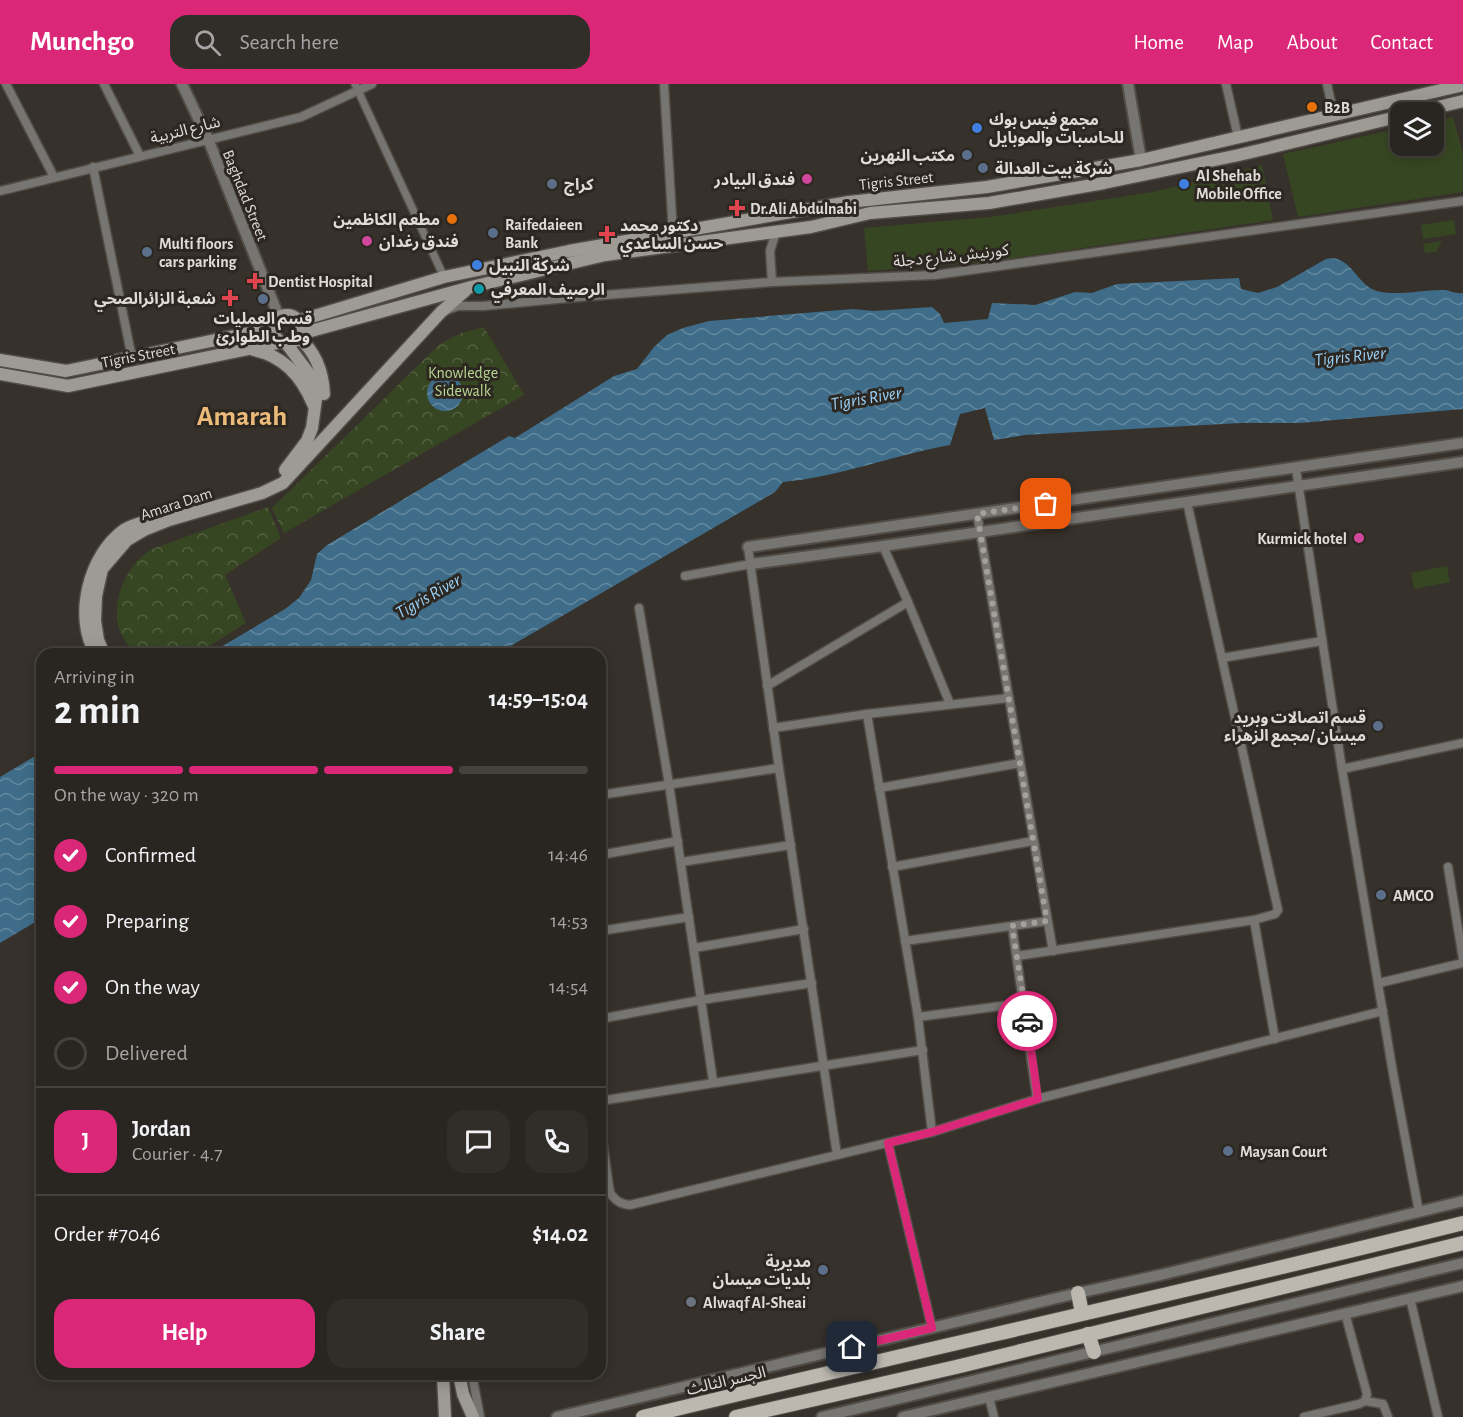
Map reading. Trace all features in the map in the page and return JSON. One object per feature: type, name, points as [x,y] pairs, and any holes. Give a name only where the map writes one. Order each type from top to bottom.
[{"type":"main road","name":"Tigris Street","points":[[293,335],[444,277],[569,251],[849,202],[987,187],[1141,159],[1334,116],[1421,89],[1463,85]]},
{"type":"main road","points":[[1444,106],[1463,101]]},
{"type":"main road","name":"Tigris Street","points":[[0,374],[68,386],[250,349],[293,335],[471,287],[605,255],[811,227],[870,213],[988,203],[1104,183],[1239,155],[1390,119]]},
{"type":"main road","points":[[93,648],[88,633],[88,589],[95,565],[124,530],[152,518],[209,503],[258,486],[280,475],[307,451],[441,312],[471,287]]},
{"type":"main road","points":[[307,451],[315,410],[316,389],[293,335],[292,316],[276,322],[275,336],[293,335],[315,356],[323,387],[324,402],[320,432],[307,451]]},
{"type":"main road","name":"Tigris Street","points":[[0,360],[66,371],[276,322]]},
{"type":"main road","points":[[250,349],[268,354],[290,368],[306,388],[315,410]]},
{"type":"main road","name":"Amara Dam","points":[[101,648],[95,621],[96,596],[102,569],[127,540],[169,520],[262,493],[283,483],[307,451]]},
{"type":"main road","name":"الجسر الثالث","points":[[643,1417],[1300,1264],[1463,1223]]},
{"type":"main road","points":[[736,1417],[1463,1243]]},
{"type":"main road","points":[[1078,1293],[1082,1313]]},
{"type":"main road","points":[[1088,1334],[1094,1352]]},
{"type":"main road","points":[[443,1380],[446,1417]]},
{"type":"main road","points":[[460,1380],[463,1394],[473,1417]]},
{"type":"street","points":[[6,84],[54,177]]},
{"type":"street","points":[[104,84],[140,156]]},
{"type":"street","name":"Baghdad Street","points":[[182,84],[208,139],[276,322]]},
{"type":"street","name":"شارع التربية","points":[[0,191],[301,117],[356,88],[372,84]]},
{"type":"street","points":[[664,84],[673,233]]},
{"type":"street","points":[[1128,84],[1141,159]]},
{"type":"street","points":[[1226,84],[1238,137]]},
{"type":"street","points":[[1327,84],[1334,116]]},
{"type":"street","points":[[356,88],[444,277]]},
{"type":"street","points":[[93,167],[132,357]]},
{"type":"street","name":"كورنيش شارع دجلة","points":[[441,312],[458,306],[483,306],[772,282],[934,275],[1463,201]]},
{"type":"street","points":[[772,282],[770,251],[776,232]]},
{"type":"street","points":[[837,1155],[778,768],[748,548],[1463,443]]},
{"type":"street","points":[[685,576],[751,564],[1463,462]]},
{"type":"street","points":[[1296,469],[1342,770],[1419,1212]]},
{"type":"street","points":[[1017,956],[1254,920],[1275,914],[1278,910],[1187,502]]},
{"type":"street","points":[[977,514],[1053,951]]},
{"type":"street","points":[[884,546],[950,704]]},
{"type":"street","points":[[767,686],[908,602]]},
{"type":"street","points":[[639,608],[678,841],[713,1082]]},
{"type":"street","points":[[1222,658],[1322,641]]},
{"type":"street","points":[[773,728],[867,714],[1009,698]]},
{"type":"street","points":[[867,714],[918,1017],[932,1132]]},
{"type":"street","points":[[1342,770],[1463,743]]},
{"type":"street","points":[[879,788],[1020,763]]},
{"type":"street","points":[[606,794],[778,768]]},
{"type":"street","points":[[606,854],[678,841]]},
{"type":"street","points":[[892,867],[1033,842]]},
{"type":"street","points":[[681,862],[791,845]]},
{"type":"street","points":[[1378,983],[1463,961],[1448,867]]},
{"type":"street","points":[[606,930],[689,917]]},
{"type":"street","points":[[1254,920],[1275,1039]]},
{"type":"street","points":[[905,940],[1047,921]]},
{"type":"street","points":[[1012,926],[1038,1099]]},
{"type":"street","points":[[694,948],[804,929]]},
{"type":"street","points":[[606,1018],[812,982]]},
{"type":"street","points":[[918,1017],[1024,1003]]},
{"type":"street","points":[[606,1166],[610,1193],[615,1200],[630,1205],[932,1132],[1038,1099],[1383,1011]]},
{"type":"street","points":[[606,1100],[922,1050]]},
{"type":"street","points":[[888,1143],[932,1328]]},
{"type":"street","points":[[557,1417],[1149,1278],[1463,1201]]},
{"type":"street","points":[[822,1417],[1463,1263]]},
{"type":"street","points":[[903,1417],[1463,1286]]},
{"type":"street","points":[[1410,1298],[1438,1417]]},
{"type":"street","points":[[1346,1313],[1366,1394],[1365,1401]]},
{"type":"street","points":[[473,1380],[480,1417]]},
{"type":"street","points":[[937,1390],[941,1408]]},
{"type":"street","points":[[989,1397],[994,1417]]},
{"type":"street","points":[[1304,1417],[1365,1401],[1383,1404],[1388,1417]]},
{"type":"street","points":[[569,1417],[588,1410]]},
{"type":"green space","points":[[1453,117],[1463,154],[1463,192],[1298,217],[1283,154],[1390,130],[1390,156],[1444,156],[1444,119]]},
{"type":"green space","points":[[1262,165],[1273,220],[987,262],[868,271],[864,228],[990,217],[1153,192]]},
{"type":"green space","points":[[1454,220],[1456,234],[1423,239],[1421,225]]},
{"type":"green space","points":[[1442,241],[1436,252],[1425,253],[1423,244]]},
{"type":"green space","name":"Knowledge Sidewalk","points":[[484,327],[524,395],[284,533],[272,508],[440,344],[461,333]]},
{"type":"green space","points":[[268,507],[281,538],[225,575],[246,623],[206,648],[129,648],[123,638],[117,617],[119,594],[128,573],[152,549]]},
{"type":"green space","points":[[1447,566],[1450,582],[1414,589],[1411,573]]},
{"type":"water","name":"Tigris River","points":[[1332,258],[1344,262],[1366,285],[1379,292],[1445,290],[1463,293],[1463,409],[1300,423],[1241,423],[1060,433],[994,440],[985,408],[960,414],[950,445],[825,476],[783,482],[775,492],[507,648],[219,648],[285,609],[299,598],[311,580],[317,554],[327,545],[509,436],[515,438],[614,376],[637,369],[654,347],[667,335],[683,328],[709,321],[853,309],[874,311],[932,307],[940,314],[944,323],[988,319],[992,303],[1035,305],[1075,292],[1092,293],[1117,284],[1239,278],[1241,289],[1258,293],[1277,287],[1326,259]]},
{"type":"water","points":[[445,375],[457,381],[463,393],[457,405],[445,411],[433,405],[427,393],[433,381]]},
{"type":"water","points":[[36,756],[36,922],[0,943],[0,777]]},
{"type":"way so far","points":[[1027,1021],[1012,926],[1047,921],[977,514],[1046,504]]},
{"type":"place","name":"B2B","points":[[1312,107]]},
{"type":"place","name":"مجمع فيس بوك للحاسبات والموبايل","points":[[977,128]]},
{"type":"place","name":"مكتب النهرين","points":[[967,155]]},
{"type":"place","name":"شركة بيت العدالة","points":[[983,168]]},
{"type":"place","name":"فندق البيادر","points":[[807,179]]},
{"type":"place","name":"كراج","points":[[552,184]]},
{"type":"place","name":"Al Shehab Mobile Office","points":[[1184,184]]},
{"type":"place","name":"Dr.Ali Abdulnabi","points":[[737,208]]},
{"type":"place","name":"مطعم الكاظمين","points":[[452,219]]},
{"type":"place","name":"Raifedaieen Bank","points":[[493,233]]},
{"type":"place","name":"دكتور محمد حسن الساعدي","points":[[607,234]]},
{"type":"place","name":"فندق رغدان","points":[[367,241]]},
{"type":"place","name":"Multi floors cars parking","points":[[147,252]]},
{"type":"place","name":"شركة النبيل","points":[[477,265]]},
{"type":"place","name":"Dentist Hospital","points":[[255,281]]},
{"type":"place","name":"الرصيف المعرفي","points":[[479,289]]},
{"type":"place","name":"شعبة الزائرالصحي","points":[[230,298]]},
{"type":"place","name":"قسم العمليات وطب الطوارئ","points":[[263,299]]},
{"type":"place","name":"Kurmick hotel","points":[[1359,538]]},
{"type":"place","name":"قسم اتصالات وبريد ميسان /مجمع الزهراء","points":[[1378,726]]},
{"type":"place","name":"AMCO","points":[[1381,895]]},
{"type":"place","name":"Maysan Court","points":[[1228,1151]]},
{"type":"place","name":"مديرية بلديات ميسان","points":[[823,1270]]},
{"type":"place","name":"Alwaqf Al-Sheai","points":[[691,1302]]},
{"type":"district","name":"Amarah","points":[[242,415]]},
{"type":"route","points":[[852,1347],[932,1328],[888,1143],[932,1132],[1038,1099],[1027,1021]]}]
